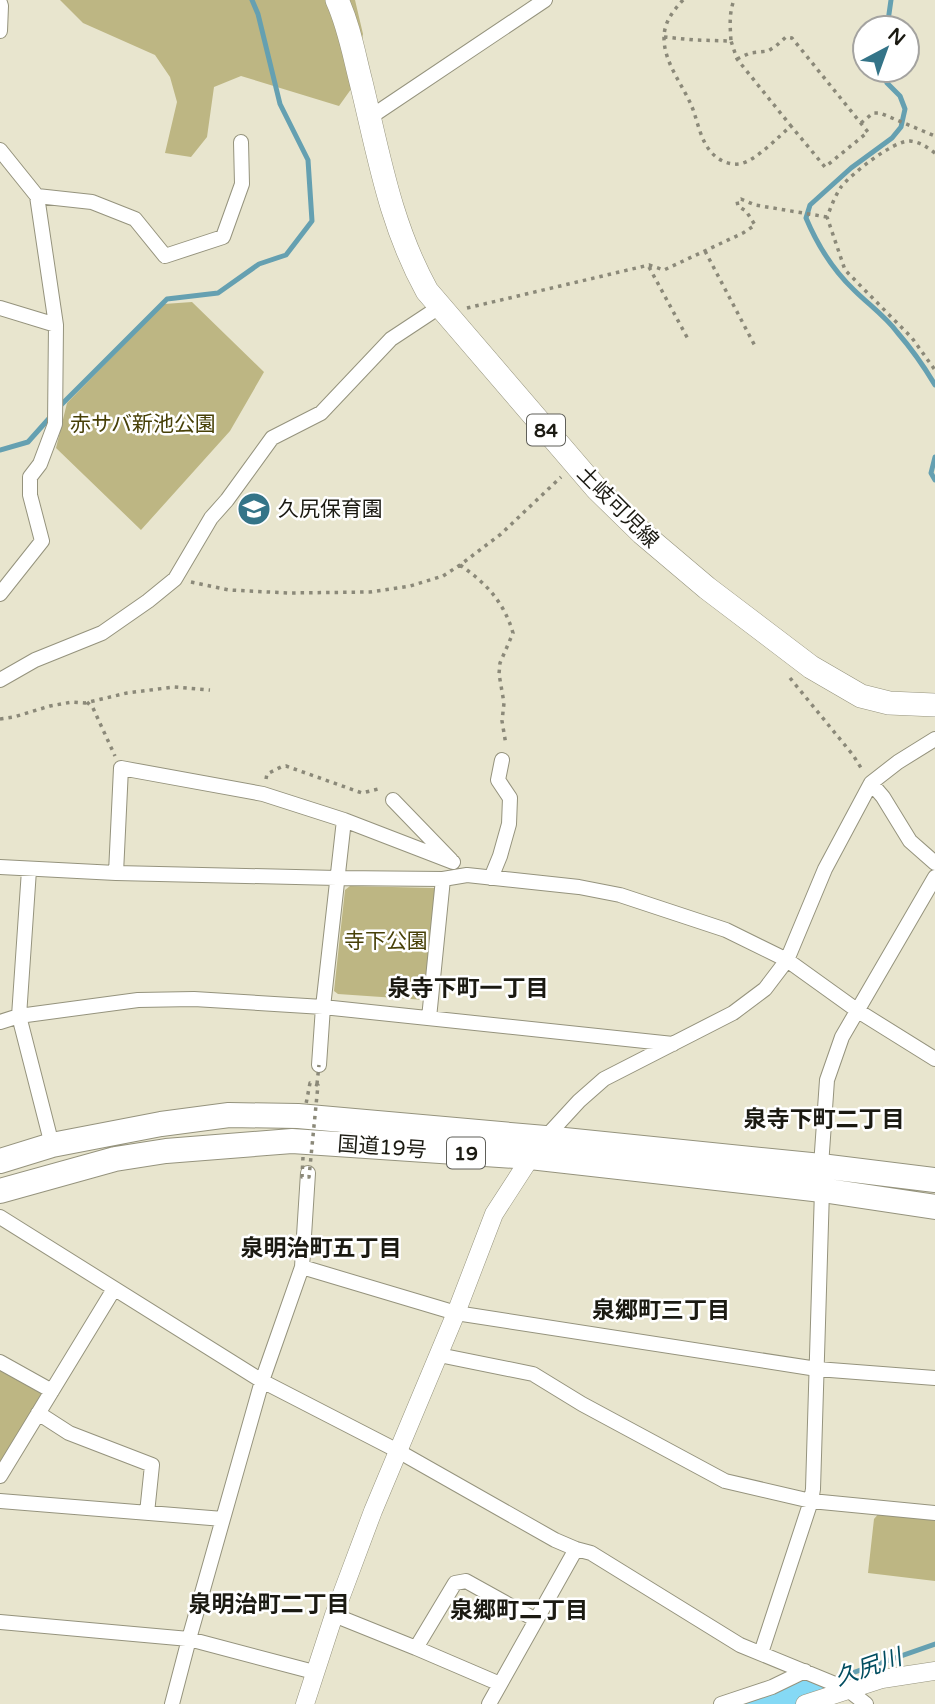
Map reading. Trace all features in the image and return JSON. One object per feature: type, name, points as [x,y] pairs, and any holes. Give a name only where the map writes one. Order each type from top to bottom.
[{"type":"highway","name":"国道19号","points":[[0,1161],[52,1145],[161,1124],[229,1115],[298,1116],[537,1148],[822,1178],[935,1180]]},
{"type":"highway","name":"国道19号","points":[[0,1191],[114,1159],[240,1144],[292,1141],[537,1148]]},
{"type":"highway","name":"国道19号","points":[[822,1178],[935,1207]]},
{"type":"main road","name":"土岐可児線","points":[[337,0],[349,36],[397,225],[427,291],[597,489],[642,533],[707,588],[811,667],[861,695],[889,703],[935,705]]},
{"type":"street","points":[[369,118],[545,0]]},
{"type":"street","points":[[0,3],[0,31]]},
{"type":"street","points":[[37,197],[92,202],[135,219],[165,256],[223,237],[242,184],[242,142]]},
{"type":"street","points":[[0,150],[37,197],[56,325],[55,424],[40,464],[30,477],[30,495],[42,541],[0,594]]},
{"type":"street","points":[[0,308],[56,325]]},
{"type":"street","points":[[0,680],[35,660],[102,632],[175,579],[211,518],[272,438],[321,413],[391,339],[445,311]]},
{"type":"street","points":[[305,1704],[334,1615],[494,1214],[537,1148],[579,1101],[604,1080],[733,1013],[765,989],[787,960],[825,869],[871,783],[935,739]]},
{"type":"street","points":[[491,878],[509,824],[510,798],[498,780],[502,760]]},
{"type":"street","points":[[116,873],[121,768],[263,794],[344,820],[453,862]]},
{"type":"street","points":[[871,783],[883,797],[910,841],[935,863]]},
{"type":"street","points":[[394,800],[467,875]]},
{"type":"street","points":[[318,1065],[344,820]]},
{"type":"street","points":[[0,867],[116,873],[337,878],[443,878],[467,875],[579,887],[620,895],[726,930],[787,960],[858,1011],[935,1059]]},
{"type":"street","points":[[29,870],[19,1016],[52,1145]]},
{"type":"street","points":[[761,1653],[813,1489],[827,1080],[842,1037],[935,877]]},
{"type":"street","points":[[429,1018],[443,878]]},
{"type":"street","points":[[0,1022],[19,1016],[138,1000],[180,999],[323,1007],[673,1044]]},
{"type":"street","points":[[172,1704],[262,1381],[302,1267],[308,1173]]},
{"type":"street","points":[[0,1217],[262,1381],[398,1451],[555,1541],[591,1553],[740,1645],[847,1689],[866,1704]]},
{"type":"street","points":[[302,1267],[456,1313],[817,1368],[935,1378]]},
{"type":"street","points":[[0,1476],[114,1289]]},
{"type":"street","points":[[439,1356],[533,1374],[582,1404],[725,1481],[811,1501],[935,1513]]},
{"type":"street","points":[[0,1362],[52,1391]]},
{"type":"street","points":[[38,1413],[69,1433],[152,1465],[147,1513]]},
{"type":"street","points":[[0,1501],[223,1519]]},
{"type":"street","points":[[489,1704],[576,1549]]},
{"type":"street","points":[[416,1648],[455,1583],[466,1581],[536,1620]]},
{"type":"street","points":[[334,1615],[500,1684]]},
{"type":"street","points":[[0,1622],[189,1639],[314,1672]]},
{"type":"street","points":[[721,1704],[772,1687],[805,1671]]},
{"type":"street","points":[[805,1704],[882,1679],[935,1671]]},
{"type":"path","points":[[683,0],[667,20],[664,37],[670,65],[684,88],[701,137],[709,150],[720,160],[743,164],[791,125]]},
{"type":"path","points":[[734,0],[730,21],[731,40],[737,59],[825,167],[868,132],[792,38],[786,37],[768,51],[750,53],[737,59]]},
{"type":"path","points":[[664,37],[731,40]]},
{"type":"path","points":[[861,123],[873,113],[880,113],[935,136]]},
{"type":"path","points":[[935,153],[920,143],[907,141],[897,144],[848,179],[839,190],[827,217],[845,270],[912,338],[935,370]]},
{"type":"path","points":[[445,311],[649,265],[664,270],[755,225],[746,211],[738,206],[737,201],[741,199],[755,205],[827,217]]},
{"type":"path","points":[[705,251],[755,346]]},
{"type":"path","points":[[649,265],[688,339]]},
{"type":"path","points":[[175,579],[229,590],[288,593],[370,592],[410,586],[443,576],[460,565],[501,534],[575,463]]},
{"type":"path","points":[[460,565],[479,578],[497,598],[513,633],[500,663],[499,674],[504,703],[502,721],[506,747],[502,760]]},
{"type":"path","points":[[787,675],[853,755],[871,783]]},
{"type":"path","points":[[0,719],[50,706],[87,702],[127,693],[174,687],[210,690]]},
{"type":"path","points":[[87,702],[93,708],[121,768]]},
{"type":"path","points":[[263,794],[268,775],[281,766],[286,766],[362,793],[378,789],[394,800]]},
{"type":"path","points":[[308,1173],[318,1065]]},
{"type":"path","points":[[303,1157],[302,1177],[309,1177],[318,1085],[310,1083],[306,1104]]},
{"type":"green space","points":[[60,0],[355,0],[363,34],[354,85],[339,106],[241,76],[214,87],[207,137],[191,157],[165,153],[177,102],[170,77],[155,55],[83,23]]},
{"type":"green space","name":"赤サバ新池公園","points":[[192,302],[264,372],[230,431],[141,530],[56,448],[67,403],[164,304]]},
{"type":"green space","name":"寺下公園","points":[[350,886],[434,888],[436,891],[425,1000],[338,994],[334,991],[345,890]]},
{"type":"green space","points":[[0,1368],[43,1391],[43,1394],[0,1466]]},
{"type":"green space","points":[[880,1512],[935,1518],[935,1581],[868,1573],[874,1519]]},
{"type":"waterway","points":[[59,407],[167,299],[218,293],[259,264],[286,255],[312,221],[308,160],[280,104],[258,14],[252,0]]},
{"type":"waterway","points":[[889,14],[891,0]]},
{"type":"waterway","points":[[888,84],[900,96],[905,109],[901,127],[892,138],[851,168],[810,205],[806,218],[833,266],[892,326],[935,385]]},
{"type":"waterway","points":[[0,450],[28,442],[53,414]]},
{"type":"waterway","points":[[935,457],[931,473],[935,480]]},
{"type":"waterway","name":"久尻川","points":[[832,1680],[935,1644]]},
{"type":"waterway","name":"久尻川","points":[[807,1689],[823,1683]]},
{"type":"waterway","name":"久尻川","points":[[761,1704],[807,1689]]},
{"type":"place","name":"久尻保育園","points":[[254,509]]},
{"type":"district","name":"泉寺下町一丁目","points":[[468,988]]},
{"type":"district","name":"泉寺下町二丁目","points":[[824,1119]]},
{"type":"district","name":"泉明治町五丁目","points":[[321,1248]]},
{"type":"district","name":"泉郷町三丁目","points":[[661,1310]]},
{"type":"district","name":"泉明治町二丁目","points":[[269,1604]]},
{"type":"district","name":"泉郷町二丁目","points":[[519,1610]]}]
